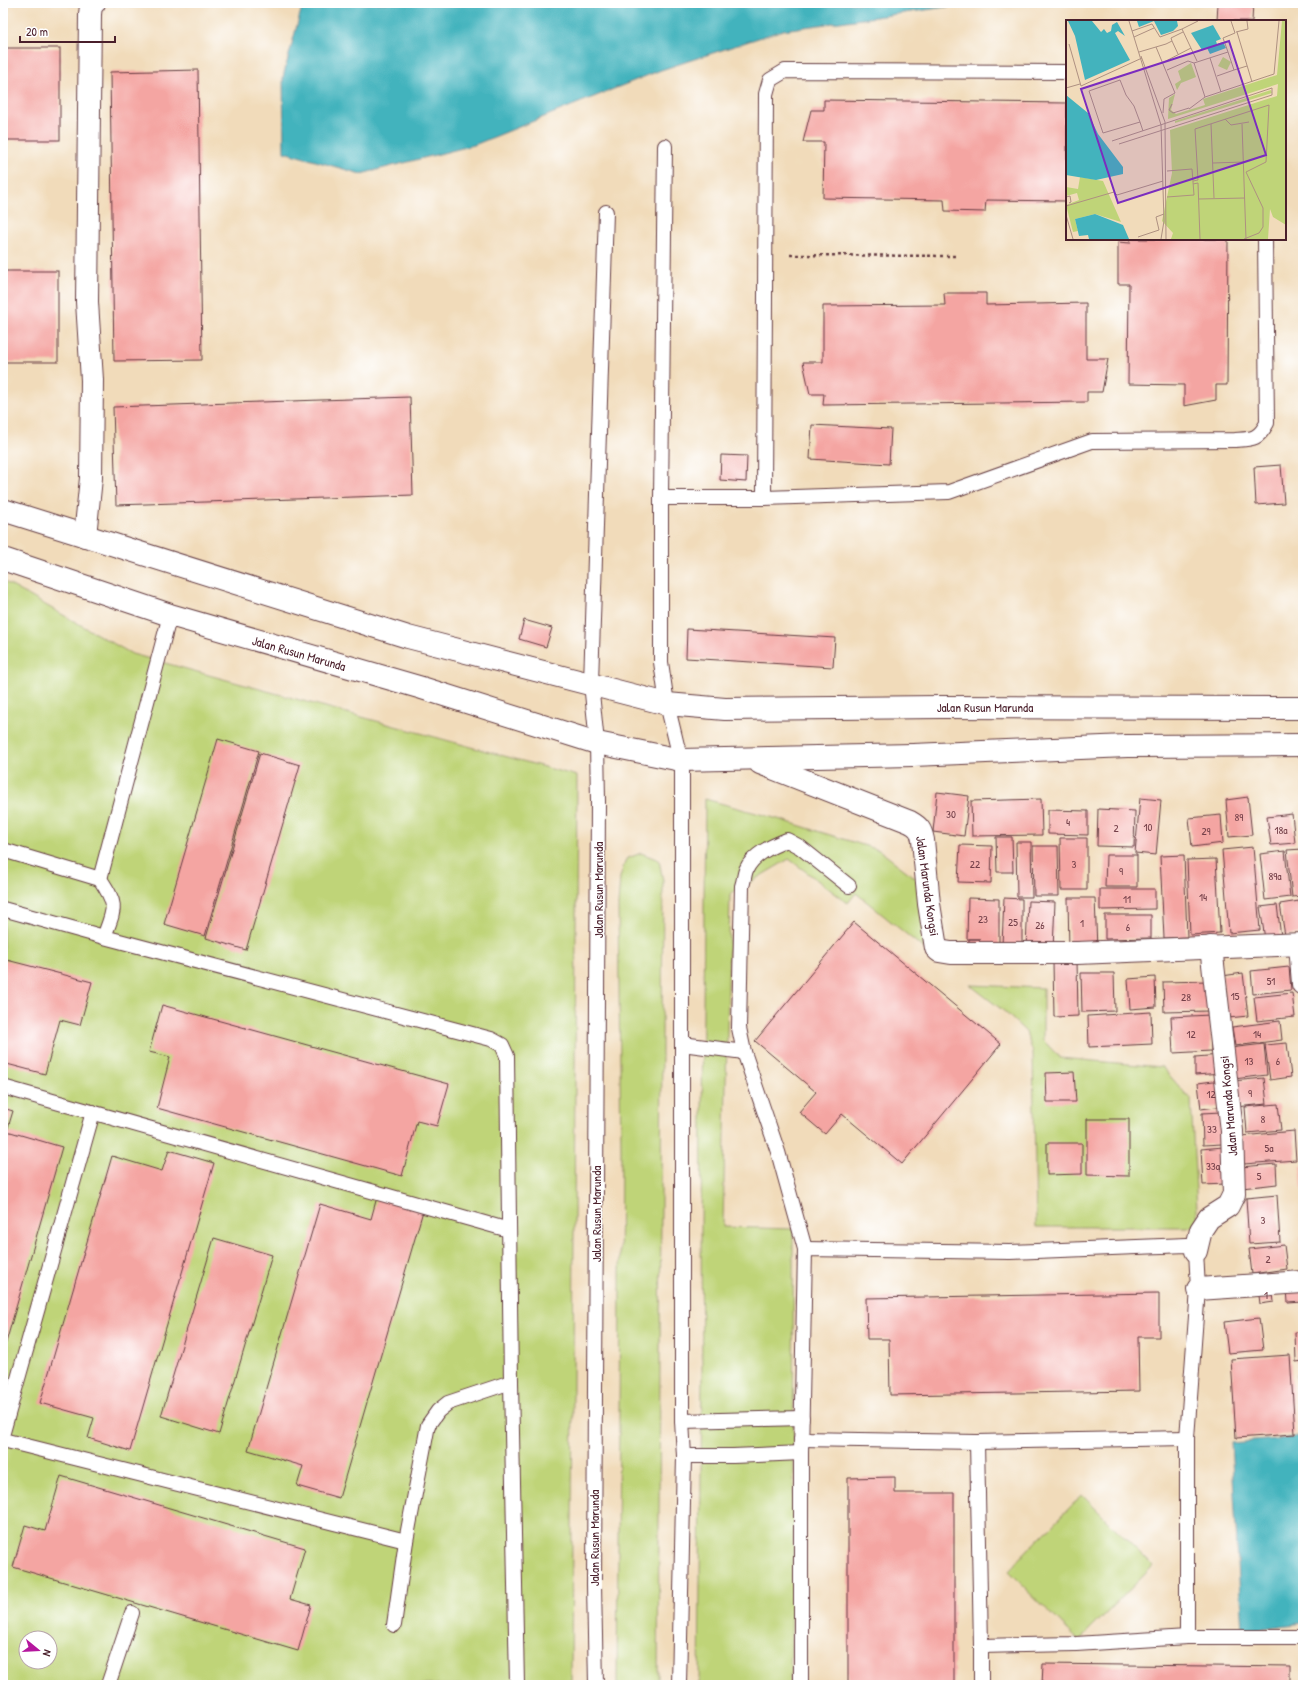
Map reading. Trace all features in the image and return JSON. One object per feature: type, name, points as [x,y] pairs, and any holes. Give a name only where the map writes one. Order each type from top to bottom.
[{"type":"street","points":[[85,536],[91,478],[92,380],[87,302],[90,14],[91,6],[94,3]]},
{"type":"street","name":"Jalan Rusun Marunda","points":[[3,510],[408,637],[591,683],[667,704],[725,709],[942,707],[1303,708]]},
{"type":"street","name":"Jalan Rusun Marunda","points":[[3,559],[170,615],[414,686],[596,743],[681,760],[913,754],[1127,746],[1303,745]]},
{"type":"street","name":"Jalan Marunda Kongsi","points":[[750,759],[910,822],[919,827],[922,832],[936,948],[939,951],[951,953],[1077,953],[1211,947],[1302,945],[1303,984]]},
{"type":"street","name":"Jalan Marunda Kongsi","points":[[1196,1251],[1201,1230],[1209,1218],[1228,1206],[1234,1194],[1232,1131],[1211,947]]},
{"type":"street","points":[[1198,1289],[1303,1282]]},
{"type":"lane","points":[[764,498],[766,94],[770,80],[785,71],[1066,72]]},
{"type":"lane","points":[[665,146],[661,498],[661,662],[667,704],[681,760],[682,1421],[684,1456],[679,1685]]},
{"type":"lane","points":[[591,683],[606,212]]},
{"type":"lane","points":[[661,498],[764,498],[949,492],[1092,441],[1253,439],[1261,434],[1267,423],[1265,240]]},
{"type":"lane","points":[[100,879],[170,615]]},
{"type":"lane","name":"Jalan Rusun Marunda","points":[[591,683],[596,743],[598,809],[594,1585],[596,1685]]},
{"type":"lane","points":[[801,1685],[801,1439],[805,1249],[778,1152],[744,1052],[739,1028],[742,886],[746,870],[756,856],[772,846],[787,840],[800,847],[848,886]]},
{"type":"lane","points":[[3,850],[100,879],[113,899],[112,914],[104,937]]},
{"type":"lane","points":[[3,909],[491,1039],[502,1045],[507,1056],[517,1685]]},
{"type":"lane","points":[[682,1044],[744,1052]]},
{"type":"lane","points":[[3,1087],[509,1230]]},
{"type":"lane","points":[[3,1432],[93,1112]]},
{"type":"lane","points":[[805,1249],[1010,1252],[1186,1246],[1196,1251],[1198,1289],[1187,1438],[1187,1637]]},
{"type":"lane","points":[[394,1625],[406,1541],[428,1425],[438,1411],[448,1403],[511,1382]]},
{"type":"lane","points":[[682,1421],[802,1418]]},
{"type":"lane","points":[[801,1439],[977,1442],[1187,1438]]},
{"type":"lane","points":[[3,1440],[406,1541]]},
{"type":"lane","points":[[977,1442],[981,1685]]},
{"type":"lane","points":[[684,1456],[733,1456],[801,1453]]},
{"type":"lane","points":[[108,1685],[132,1613]]},
{"type":"lane","points":[[981,1646],[1076,1644],[1187,1637],[1303,1637]]},
{"type":"path","points":[[765,255],[956,256]]},
{"type":"green space","points":[[3,581],[132,654],[577,776],[571,1685],[3,1685]]},
{"type":"green space","points":[[705,799],[778,819],[879,850],[918,880],[933,956],[856,893],[848,903],[789,859],[730,894],[723,1227],[793,1229],[794,1525],[790,1685],[699,1685]]},
{"type":"green space","points":[[641,853],[659,860],[663,881],[658,1685],[617,1685],[621,1151],[618,905],[620,877],[626,859]]},
{"type":"green space","points":[[970,985],[1043,988],[1043,1040],[1060,1058],[1162,1067],[1191,1100],[1198,1227],[1036,1227],[1033,1053],[1026,1032],[1005,1012]]},
{"type":"green space","points":[[1082,1495],[1153,1566],[1079,1641],[1008,1571]]},
{"type":"water","points":[[303,3],[975,3],[783,30],[661,70],[474,145],[361,174],[284,152],[283,77]]},
{"type":"water","points":[[1303,1373],[1303,1623],[1242,1631],[1231,1443],[1300,1437],[1297,1374]]},
{"type":"building","points":[[1218,3],[1253,3],[1252,20],[1217,20]]},
{"type":"building","points":[[3,48],[60,48],[60,140],[3,140]]},
{"type":"building","points":[[198,70],[202,360],[114,361],[110,72]]},
{"type":"building","points":[[824,100],[1066,103],[1066,201],[986,200],[985,212],[945,211],[944,200],[823,198],[824,142],[803,142],[811,110],[824,110]]},
{"type":"building","points":[[1130,240],[1228,240],[1227,385],[1216,385],[1216,400],[1184,406],[1184,385],[1128,384],[1129,284],[1118,284],[1118,242],[1130,243]]},
{"type":"building","points":[[3,271],[58,271],[58,362],[3,362]]},
{"type":"building","points":[[944,293],[986,293],[986,305],[1086,303],[1086,359],[1108,359],[1102,392],[1087,392],[1087,402],[823,405],[824,394],[810,394],[803,362],[823,362],[823,306],[945,305]]},
{"type":"building","points":[[410,397],[413,495],[116,505],[113,407]]},
{"type":"building","points":[[812,425],[891,429],[889,464],[810,459]]},
{"type":"building","points":[[721,455],[747,456],[746,482],[720,480]]},
{"type":"building","points":[[1281,465],[1284,503],[1256,505],[1254,467]]},
{"type":"building","points":[[524,620],[552,628],[546,647],[519,639]]},
{"type":"building","points":[[687,629],[835,638],[833,667],[686,658]]},
{"type":"building","points":[[218,739],[259,751],[205,936],[164,924]]},
{"type":"building","points":[[260,753],[300,765],[246,950],[206,938]]},
{"type":"building","points":[[937,792],[969,796],[964,836],[933,832]]},
{"type":"building","points":[[1248,797],[1252,835],[1229,837],[1226,800]]},
{"type":"building","points":[[1140,798],[1161,800],[1156,855],[1135,853]]},
{"type":"building","points":[[1041,799],[1042,835],[972,836],[971,801]]},
{"type":"building","points":[[1098,809],[1135,811],[1134,847],[1097,846]]},
{"type":"building","points":[[1048,810],[1088,811],[1088,835],[1048,834]]},
{"type":"building","points":[[1292,814],[1295,843],[1271,845],[1267,817]]},
{"type":"building","points":[[1221,815],[1223,843],[1192,847],[1189,818]]},
{"type":"building","points":[[996,837],[1012,837],[1013,872],[997,872]]},
{"type":"building","points":[[1060,838],[1087,838],[1087,890],[1061,890]]},
{"type":"building","points":[[1016,842],[1031,842],[1032,897],[1017,897]]},
{"type":"building","points":[[960,845],[992,846],[991,883],[958,882]]},
{"type":"building","points":[[1033,846],[1058,846],[1059,896],[1034,896]]},
{"type":"building","points":[[1253,847],[1260,930],[1229,933],[1222,850]]},
{"type":"building","points":[[1303,849],[1303,896],[1292,897],[1287,850]]},
{"type":"building","points":[[1285,851],[1290,897],[1265,900],[1260,854]]},
{"type":"building","points":[[1106,855],[1137,855],[1137,887],[1105,887]]},
{"type":"building","points":[[1184,855],[1187,937],[1164,938],[1160,856]]},
{"type":"building","points":[[1216,859],[1220,933],[1190,935],[1187,860]]},
{"type":"building","points":[[1100,889],[1155,889],[1155,909],[1100,910]]},
{"type":"building","points":[[968,898],[999,899],[999,949],[969,949],[969,939],[967,939]]},
{"type":"building","points":[[1004,898],[1022,899],[1022,945],[1002,945]]},
{"type":"building","points":[[1068,898],[1095,898],[1097,949],[1069,950]]},
{"type":"building","points":[[1028,901],[1055,902],[1053,949],[1026,948]]},
{"type":"building","points":[[1299,901],[1303,933],[1285,936],[1280,904]]},
{"type":"building","points":[[1277,905],[1281,937],[1265,939],[1260,907]]},
{"type":"building","points":[[1105,915],[1151,915],[1151,938],[1105,939]]},
{"type":"building","points":[[854,922],[1001,1044],[902,1164],[842,1114],[825,1134],[799,1112],[816,1092],[755,1041]]},
{"type":"building","points":[[3,959],[92,982],[80,1025],[60,1020],[45,1074],[3,1063]]},
{"type":"building","points":[[1077,960],[1078,1016],[1054,1017],[1053,961]]},
{"type":"building","points":[[1289,967],[1291,990],[1253,994],[1251,971]]},
{"type":"building","points":[[1081,973],[1114,973],[1115,1011],[1082,1012]]},
{"type":"building","points":[[1243,973],[1248,1016],[1228,1018],[1222,976]]},
{"type":"building","points":[[1155,977],[1156,1007],[1130,1009],[1128,979]]},
{"type":"building","points":[[1209,981],[1209,1011],[1164,1012],[1163,982]]},
{"type":"building","points":[[1292,993],[1295,1017],[1257,1021],[1254,997]]},
{"type":"building","points":[[162,1005],[449,1084],[437,1126],[417,1121],[402,1176],[157,1108],[170,1057],[149,1052]]},
{"type":"building","points":[[1151,1012],[1152,1044],[1089,1047],[1088,1016]]},
{"type":"building","points":[[1210,1015],[1211,1051],[1173,1053],[1171,1017]]},
{"type":"building","points":[[1280,1021],[1282,1040],[1235,1046],[1232,1027]]},
{"type":"building","points":[[1287,1043],[1291,1077],[1270,1080],[1265,1045]]},
{"type":"building","points":[[1264,1044],[1267,1075],[1234,1079],[1230,1048]]},
{"type":"building","points":[[1221,1055],[1222,1073],[1195,1075],[1195,1057]]},
{"type":"building","points":[[1074,1072],[1076,1102],[1047,1102],[1046,1073]]},
{"type":"building","points":[[1264,1078],[1267,1104],[1235,1107],[1233,1081]]},
{"type":"building","points":[[1221,1080],[1224,1106],[1201,1109],[1198,1083]]},
{"type":"building","points":[[1278,1104],[1281,1130],[1247,1133],[1245,1107]]},
{"type":"building","points":[[3,1108],[13,1111],[7,1131],[62,1147],[3,1353]]},
{"type":"building","points":[[1221,1112],[1222,1144],[1203,1145],[1202,1113]]},
{"type":"building","points":[[1087,1119],[1129,1119],[1129,1176],[1087,1175]]},
{"type":"building","points":[[1294,1131],[1296,1160],[1244,1164],[1242,1136]]},
{"type":"building","points":[[1047,1143],[1082,1143],[1082,1174],[1047,1175]]},
{"type":"building","points":[[1223,1147],[1225,1184],[1203,1185],[1201,1149]]},
{"type":"building","points":[[169,1150],[214,1163],[130,1451],[88,1438],[94,1418],[40,1403],[112,1156],[162,1171]]},
{"type":"building","points":[[1276,1164],[1277,1184],[1242,1188],[1240,1167]]},
{"type":"building","points":[[1301,1166],[1303,1166],[1303,1190],[1302,1190]]},
{"type":"building","points":[[1277,1195],[1280,1242],[1249,1244],[1246,1198]]},
{"type":"building","points":[[377,1197],[423,1211],[339,1498],[297,1486],[303,1466],[248,1450],[320,1204],[371,1219]]},
{"type":"building","points":[[1300,1237],[1303,1237],[1303,1253],[1302,1253]]},
{"type":"building","points":[[214,1238],[272,1255],[219,1434],[161,1416]]},
{"type":"building","points":[[1284,1245],[1287,1269],[1252,1274],[1249,1249]]},
{"type":"building","points":[[1272,1286],[1274,1302],[1260,1304],[1258,1287]]},
{"type":"building","points":[[1303,1286],[1303,1302],[1288,1303],[1287,1287]]},
{"type":"building","points":[[1159,1293],[1159,1337],[1138,1337],[1139,1391],[890,1395],[889,1339],[867,1339],[866,1298]]},
{"type":"building","points":[[1259,1318],[1263,1350],[1228,1353],[1224,1322]]},
{"type":"building","points":[[1295,1332],[1303,1332],[1303,1361],[1296,1362]]},
{"type":"building","points":[[1290,1355],[1295,1434],[1236,1438],[1231,1359]]},
{"type":"building","points":[[61,1476],[305,1548],[290,1599],[311,1605],[298,1651],[13,1567],[25,1525],[45,1531]]},
{"type":"building","points":[[895,1477],[895,1493],[954,1493],[954,1685],[848,1685],[848,1478]]},
{"type":"building","points":[[1043,1664],[1291,1667],[1291,1685],[1042,1685]]}]
